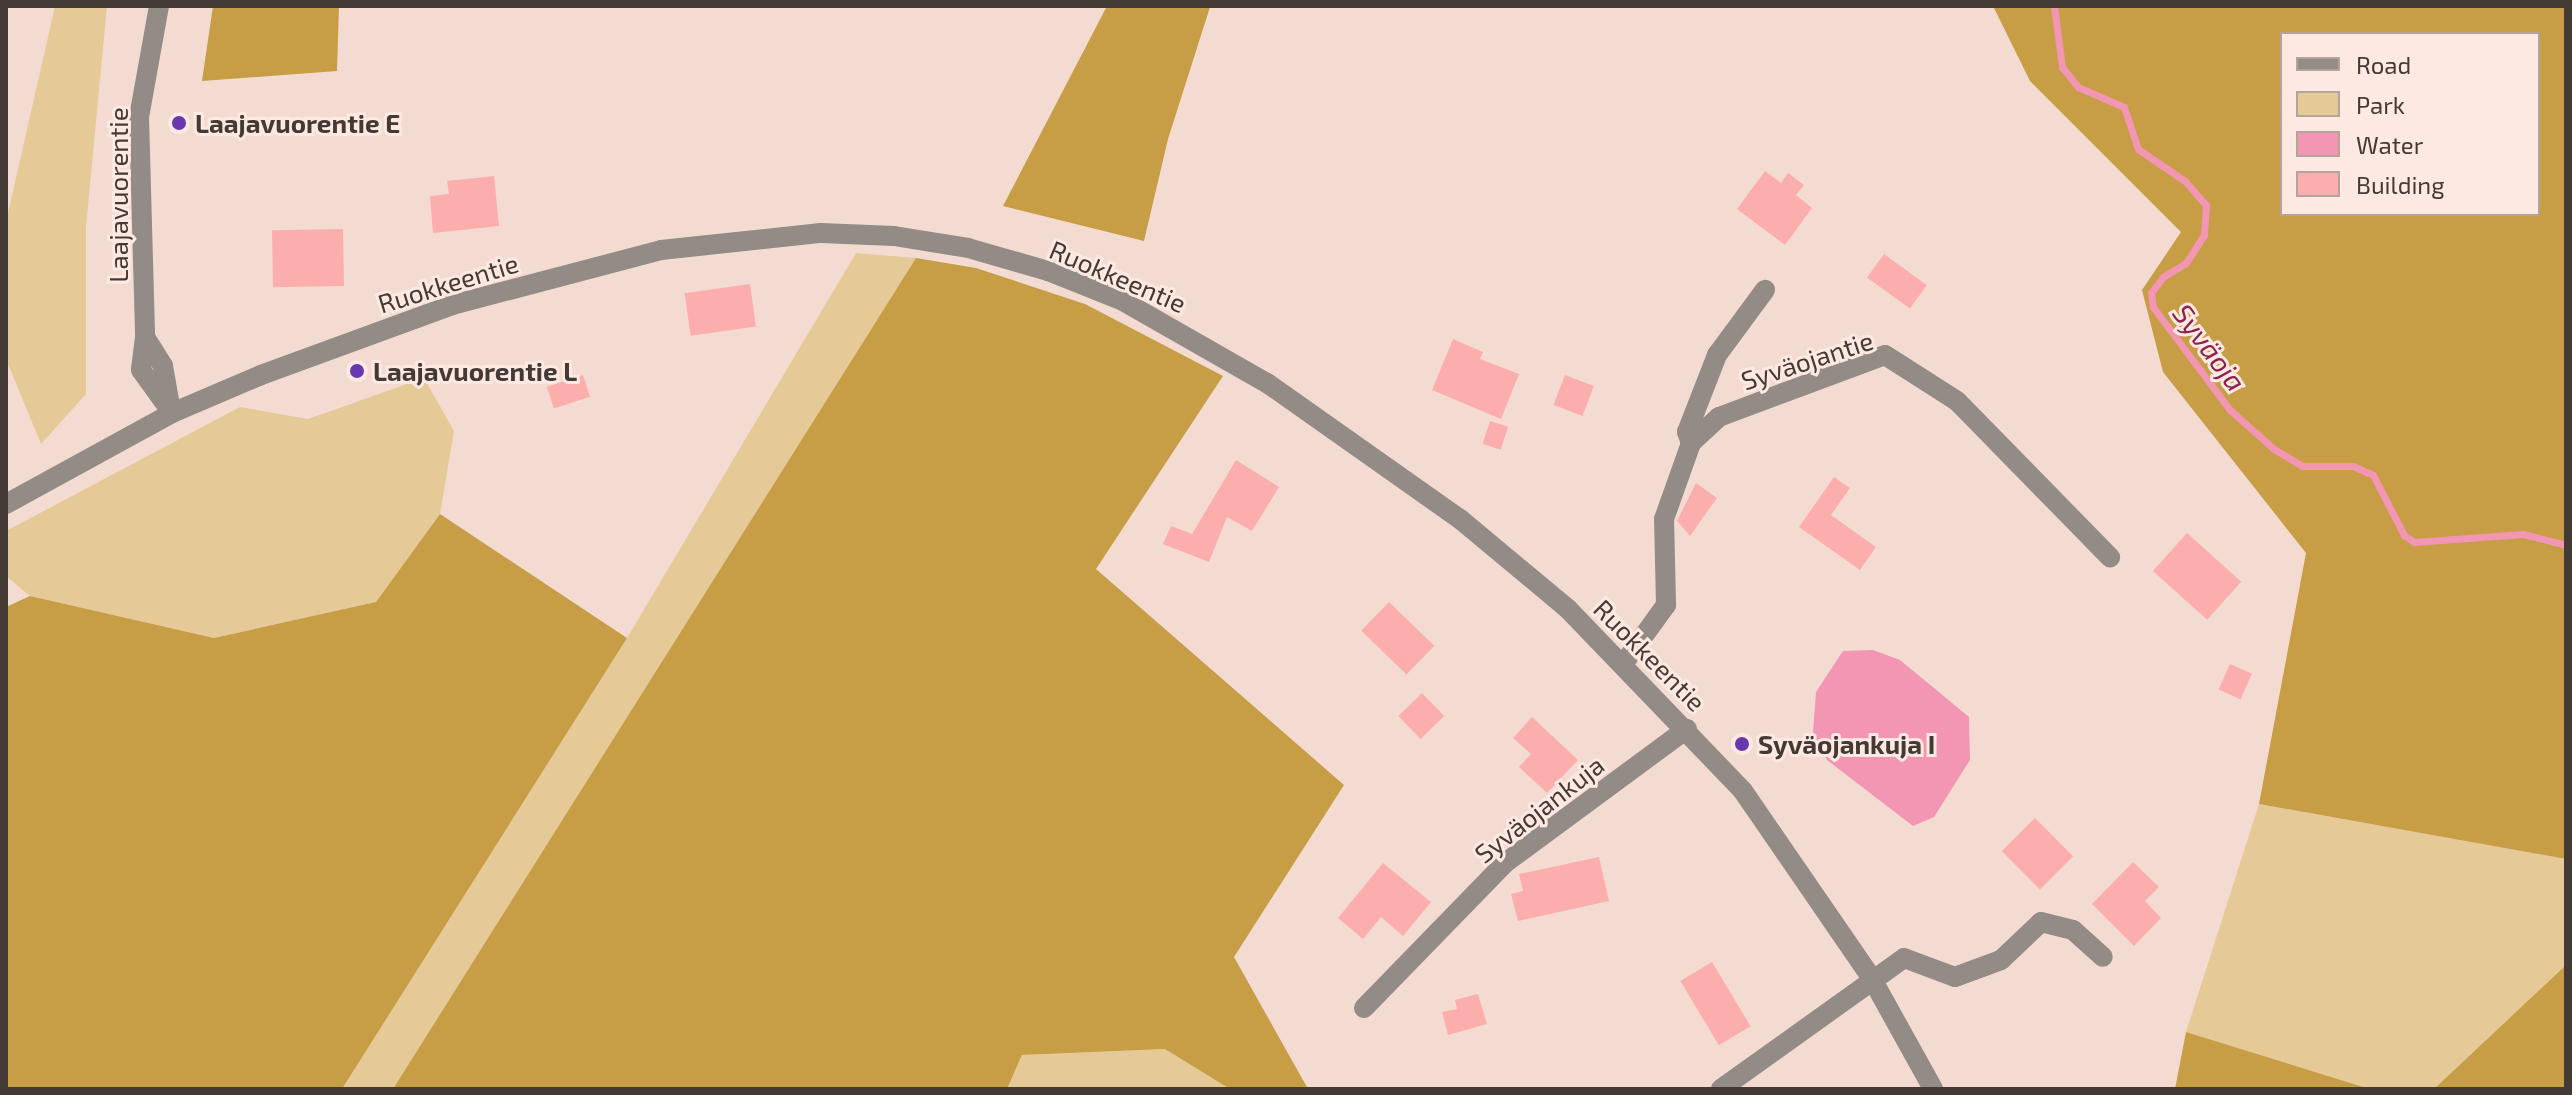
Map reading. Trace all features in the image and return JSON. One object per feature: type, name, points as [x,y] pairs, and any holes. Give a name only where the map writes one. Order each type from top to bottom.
[{"type":"street","name":"Laajavuorentie","points":[[159,6],[139,117],[145,337],[141,370],[172,413]]},
{"type":"street","name":"Ruokkeentie","points":[[6,504],[172,413],[452,305],[661,250],[821,233],[894,236],[953,245],[1048,271],[1123,301],[1218,353],[1460,519],[1512,559],[1624,663],[1743,791],[1871,977],[1933,1089]]},
{"type":"street","points":[[1691,443],[1687,432],[1717,355],[1765,290]]},
{"type":"street","name":"Syväojantie","points":[[1624,663],[1666,605],[1664,519],[1691,443],[1719,417],[1885,355],[1957,401],[2110,557]]},
{"type":"street","name":"Syväojankuja","points":[[1364,1008],[1505,863],[1687,729]]},
{"type":"street","points":[[1721,1089],[1818,1024],[1871,977],[1904,958],[1955,977],[2001,960],[2041,922],[2073,930],[2103,957]]},
{"type":"green space","points":[[55,6],[107,6],[86,227],[86,394],[41,444],[6,359],[6,222]]},
{"type":"green space","points":[[856,253],[916,258],[393,1089],[342,1089],[627,638]]},
{"type":"green space","points":[[424,378],[454,431],[440,514],[376,602],[214,638],[30,596],[6,576],[6,531],[240,407],[308,419]]},
{"type":"green space","points":[[2259,804],[2566,859],[2566,965],[2434,1089],[2370,1089],[2186,1032]]},
{"type":"green space","points":[[1166,1049],[1230,1089],[1007,1089],[1022,1055]]},
{"type":"shaded area","points":[[213,6],[339,6],[337,71],[202,81]]},
{"type":"shaded area","points":[[1107,6],[1210,7],[1168,139],[1144,241],[1003,206]]},
{"type":"shaded area","points":[[1993,6],[2566,6],[2566,859],[2259,804],[2306,553],[2163,372],[2142,290],[2181,232],[2030,81]]},
{"type":"shaded area","points":[[916,258],[976,268],[1085,304],[1223,376],[1096,569],[1344,785],[1234,957],[1308,1089],[1230,1089],[1165,1049],[1022,1055],[1007,1089],[393,1089]]},
{"type":"shaded area","points":[[440,514],[627,638],[342,1089],[6,1089],[6,607],[30,596],[214,638],[376,602]]},
{"type":"shaded area","points":[[2566,965],[2566,1089],[2434,1089]]},
{"type":"shaded area","points":[[2186,1032],[2370,1089],[2175,1089]]},
{"type":"water","points":[[1873,650],[1900,660],[1969,717],[1970,760],[1934,817],[1913,826],[1827,760],[1813,733],[1816,692],[1843,651]]},
{"type":"building","points":[[1765,171],[1781,183],[1788,173],[1804,185],[1796,195],[1812,208],[1785,245],[1737,209]]},
{"type":"building","points":[[494,176],[499,226],[433,233],[430,196],[449,194],[447,181]]},
{"type":"building","points":[[343,229],[344,286],[273,287],[272,230]]},
{"type":"building","points":[[1884,254],[1927,285],[1910,309],[1867,277]]},
{"type":"building","points":[[750,284],[756,327],[691,336],[685,293]]},
{"type":"building","points":[[1453,339],[1483,352],[1480,359],[1519,374],[1501,419],[1432,390]]},
{"type":"building","points":[[583,375],[590,397],[554,409],[547,387]]},
{"type":"building","points":[[1565,375],[1594,386],[1582,416],[1554,405]]},
{"type":"building","points":[[1490,421],[1508,427],[1501,450],[1483,444]]},
{"type":"building","points":[[1236,460],[1279,487],[1252,531],[1227,517],[1209,562],[1163,544],[1171,526],[1192,534]]},
{"type":"building","points":[[1834,477],[1850,488],[1831,515],[1876,547],[1860,570],[1799,527]]},
{"type":"building","points":[[1696,483],[1717,498],[1690,536],[1677,521]]},
{"type":"building","points":[[2187,533],[2241,582],[2207,620],[2153,571]]},
{"type":"building","points":[[1389,602],[1434,646],[1407,675],[1361,631]]},
{"type":"building","points":[[2230,664],[2252,674],[2241,699],[2219,690]]},
{"type":"building","points":[[1422,693],[1444,716],[1420,739],[1398,716]]},
{"type":"building","points":[[1532,717],[1578,760],[1547,793],[1519,767],[1531,754],[1513,738]]},
{"type":"building","points":[[2035,818],[2073,856],[2040,889],[2002,851]]},
{"type":"building","points":[[1599,857],[1609,901],[1518,921],[1511,894],[1523,891],[1519,874]]},
{"type":"building","points":[[2133,862],[2159,887],[2145,901],[2161,918],[2134,946],[2092,904]]},
{"type":"building","points":[[1383,863],[1431,902],[1403,936],[1381,917],[1363,939],[1338,918]]},
{"type":"building","points":[[1712,962],[1751,1026],[1719,1045],[1680,981]]},
{"type":"building","points":[[1478,994],[1487,1024],[1448,1035],[1442,1012],[1457,1009],[1455,1000]]},
{"type":"waterway","name":"Syväoja","points":[[2054,6],[2062,67],[2078,87],[2124,107],[2138,149],[2185,181],[2206,205],[2204,235],[2186,263],[2163,277],[2151,293],[2153,307],[2230,410],[2274,449],[2302,466],[2353,466],[2373,475],[2404,535],[2414,542],[2523,534],[2566,545]]},
{"type":"place","name":"Laajavuorentie E","points":[[179,123]]},
{"type":"place","name":"Laajavuorentie L","points":[[357,371]]},
{"type":"place","name":"Syväojankuja I","points":[[1742,744]]}]
